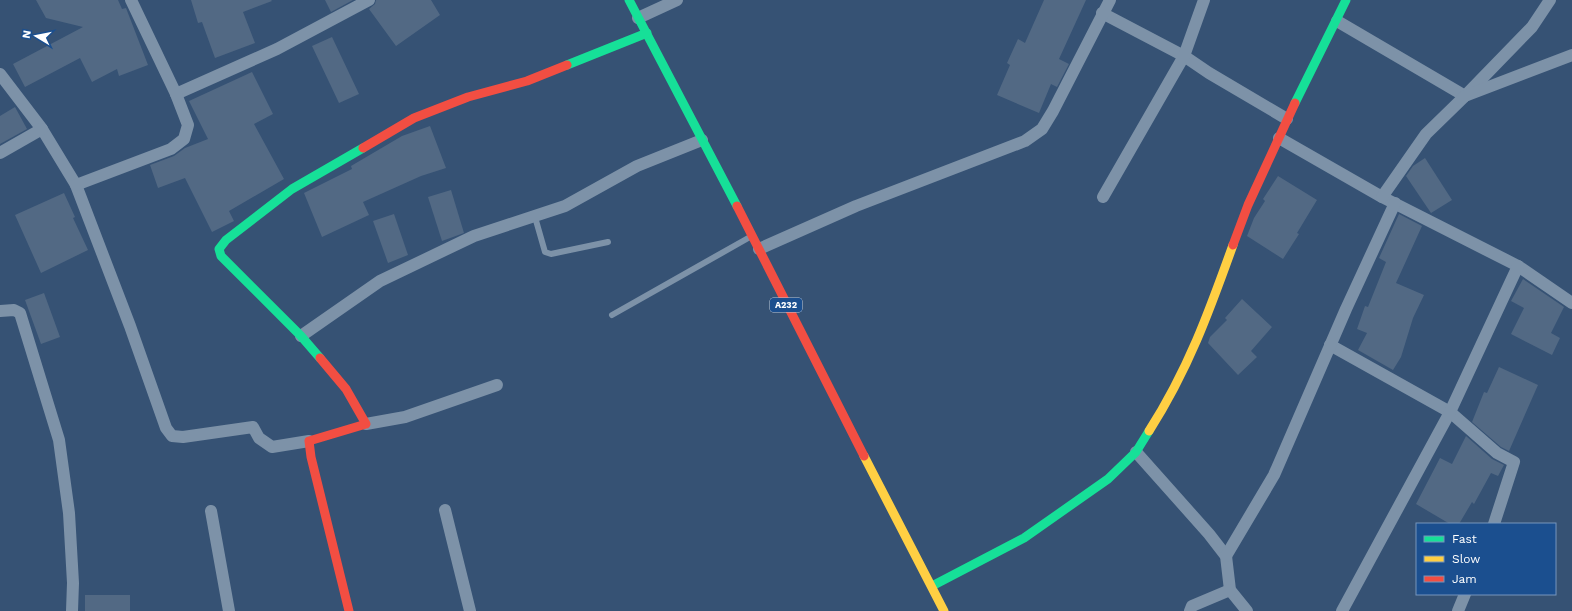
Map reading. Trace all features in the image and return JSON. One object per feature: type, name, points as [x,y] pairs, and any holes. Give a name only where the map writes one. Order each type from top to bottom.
[{"type":"street","points":[[76,185],[172,149],[184,139],[188,125],[176,94],[132,0]]},
{"type":"street","points":[[176,94],[277,49],[369,0]]},
{"type":"street","name":"A232","points":[[629,0],[759,248],[786,306],[944,611]]},
{"type":"street","points":[[638,18],[677,0]]},
{"type":"street","points":[[759,248],[856,206],[1025,141],[1042,129],[1054,111],[1102,13],[1110,0]]},
{"type":"street","points":[[1102,197],[1184,56],[1204,0]]},
{"type":"street","points":[[932,586],[1024,538],[1108,479],[1136,452],[1170,398],[1202,331],[1248,206],[1304,82],[1337,21],[1346,0]]},
{"type":"street","points":[[1382,198],[1426,134],[1532,27],[1550,0]]},
{"type":"street","points":[[1102,13],[1184,56],[1209,73],[1287,119]]},
{"type":"street","points":[[1337,21],[1465,96]]},
{"type":"street","points":[[366,424],[346,389],[301,336],[220,256],[219,249],[226,240],[292,189],[414,118],[468,97],[527,81],[647,33]]},
{"type":"street","points":[[1465,96],[1572,55]]},
{"type":"street","points":[[0,74],[42,129],[76,185],[128,319],[166,428],[172,436],[183,437],[253,427],[259,438],[272,447],[309,441],[366,424],[405,417],[497,385]]},
{"type":"street","points":[[0,153],[42,129]]},
{"type":"street","points":[[1279,138],[1382,198],[1395,203],[1518,266],[1572,303]]},
{"type":"street","points":[[301,336],[380,281],[474,236],[565,206],[637,166],[702,140]]},
{"type":"street","points":[[1226,556],[1274,475],[1330,345],[1395,203]]},
{"type":"street","points":[[1342,611],[1450,412],[1518,266]]},
{"type":"street","points":[[0,312],[14,310],[20,313],[59,440],[69,513],[73,583],[72,611]]},
{"type":"street","points":[[1330,345],[1450,412],[1497,453],[1514,462],[1494,523]]},
{"type":"street","points":[[309,441],[311,457],[349,611]]},
{"type":"street","points":[[1136,452],[1210,534],[1226,556],[1230,590],[1247,611]]},
{"type":"street","points":[[445,510],[470,611]]},
{"type":"street","points":[[211,511],[230,611]]},
{"type":"street","points":[[1190,611],[1192,606],[1230,590]]},
{"type":"street","points":[[1458,611],[1466,595]]},
{"type":"lane","points":[[535,216],[545,252],[551,254],[608,242]]},
{"type":"lane","points":[[612,315],[752,235]]},
{"type":"building","points":[[36,0],[118,0],[122,9],[126,8],[148,65],[119,76],[117,69],[92,82],[80,58],[25,87],[13,64],[83,27],[46,18]]},
{"type":"building","points":[[191,0],[272,1],[243,12],[255,43],[215,58],[202,22],[198,23]]},
{"type":"building","points":[[325,0],[353,0],[331,12]]},
{"type":"building","points":[[376,0],[431,0],[440,15],[396,46],[369,9],[375,4]]},
{"type":"building","points":[[1044,0],[1086,0],[1059,59],[1069,64],[1057,87],[1051,84],[1039,113],[997,95],[1010,65],[1007,63],[1018,39],[1025,43]]},
{"type":"building","points":[[332,37],[359,94],[339,103],[312,46]]},
{"type":"building","points":[[252,72],[273,114],[254,124],[284,179],[229,211],[234,221],[212,232],[185,178],[158,188],[150,165],[174,156],[185,148],[208,139],[189,101]]},
{"type":"building","points":[[15,107],[27,129],[0,144],[0,116]]},
{"type":"building","points":[[430,126],[446,168],[421,176],[363,202],[369,215],[322,237],[304,193],[352,169],[351,166],[402,136]]},
{"type":"building","points":[[1425,158],[1452,200],[1431,213],[1406,176],[1413,166]]},
{"type":"building","points":[[1278,176],[1317,200],[1297,233],[1299,234],[1283,259],[1247,236],[1254,218],[1265,201],[1263,199]]},
{"type":"building","points":[[451,190],[464,233],[442,241],[428,197]]},
{"type":"building","points":[[64,193],[75,217],[73,218],[88,250],[41,273],[15,215]]},
{"type":"building","points":[[394,214],[408,255],[388,263],[373,221]]},
{"type":"building","points":[[1399,214],[1422,226],[1396,283],[1424,295],[1413,318],[1401,357],[1393,370],[1358,350],[1367,333],[1357,329],[1365,306],[1368,307],[1386,262],[1379,258]]},
{"type":"building","points":[[1523,279],[1564,307],[1551,333],[1560,338],[1552,355],[1511,334],[1524,308],[1511,301]]},
{"type":"building","points":[[44,293],[60,337],[41,344],[25,300]]},
{"type":"building","points":[[1242,299],[1272,327],[1251,351],[1257,357],[1238,375],[1208,343],[1210,337],[1227,320],[1225,318]]},
{"type":"building","points":[[1499,367],[1538,385],[1509,451],[1501,447],[1472,422],[1484,392],[1487,393]]},
{"type":"building","points":[[1466,436],[1492,459],[1504,465],[1498,476],[1491,473],[1474,504],[1472,502],[1460,523],[1448,523],[1416,504],[1440,458],[1452,464]]},
{"type":"building","points":[[85,595],[130,595],[130,611],[85,611]]},
{"type":"traffic: fast","points":[[629,0],[737,206]]},
{"type":"traffic: fast","points":[[1295,103],[1346,0]]},
{"type":"traffic: fast","points":[[567,65],[647,33]]},
{"type":"traffic: fast","points":[[320,358],[301,336],[221,256],[219,249],[226,240],[292,189],[363,148]]},
{"type":"traffic: fast","points":[[932,586],[1024,538],[1108,479],[1136,452],[1149,431]]},
{"type":"traffic: slow","points":[[1149,431],[1175,386],[1197,340],[1233,245]]},
{"type":"traffic: slow","points":[[864,456],[944,611]]},
{"type":"traffic: jam","points":[[363,148],[414,118],[468,97],[527,81],[567,65]]},
{"type":"traffic: jam","points":[[1233,245],[1248,205],[1295,103]]},
{"type":"traffic: jam","points":[[737,206],[864,456]]},
{"type":"traffic: jam","points":[[320,358],[346,389],[366,424],[309,441],[311,457],[349,611]]}]
